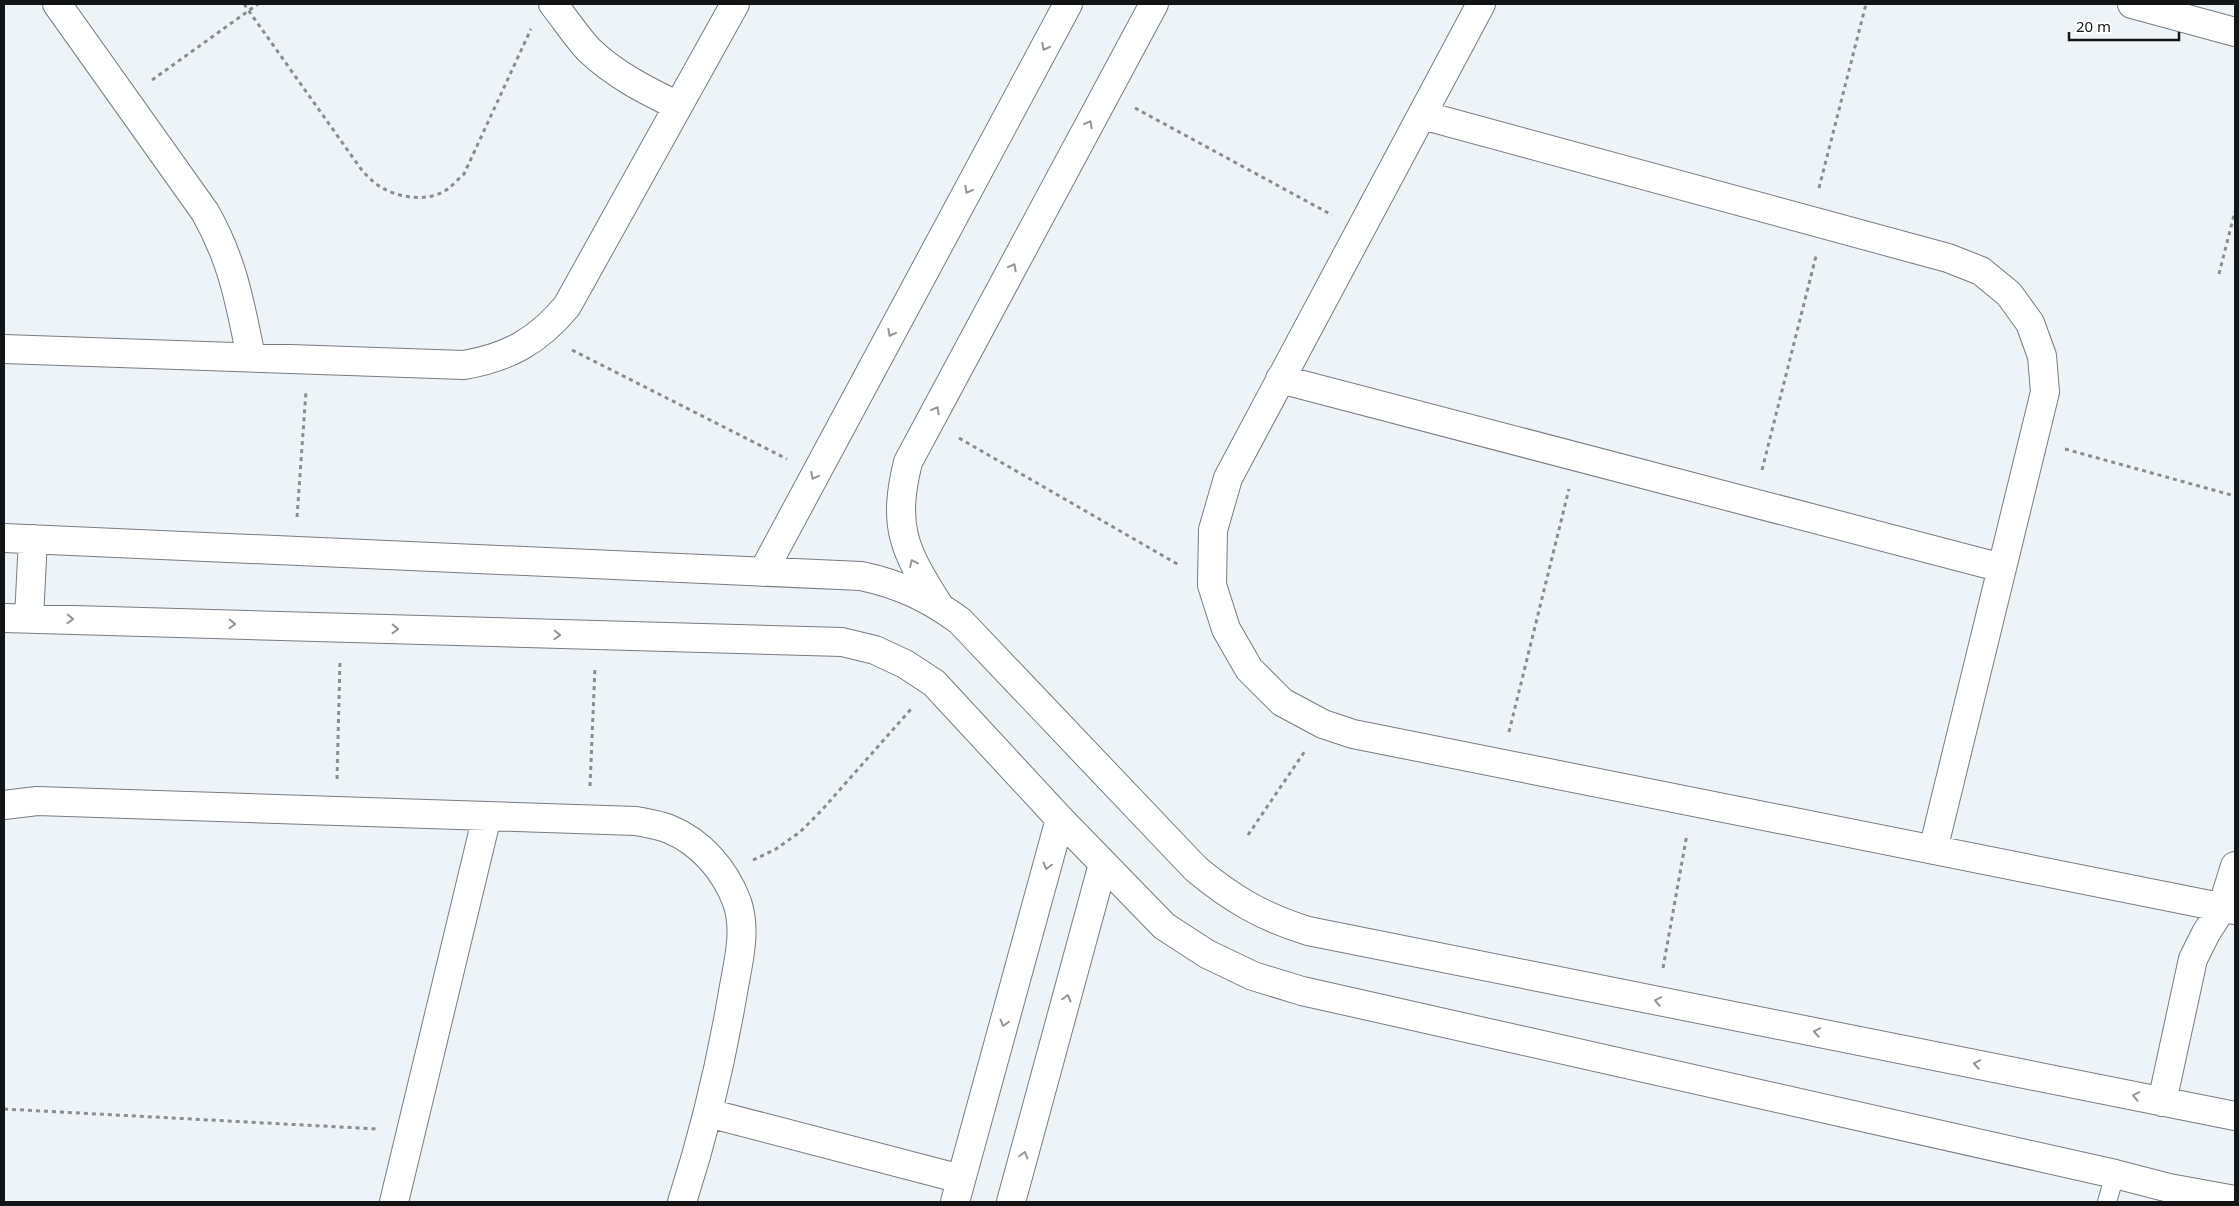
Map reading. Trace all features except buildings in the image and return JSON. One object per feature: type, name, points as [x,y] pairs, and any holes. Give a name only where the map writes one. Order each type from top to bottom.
[{"type":"street","points":[[57,4],[205,212],[216,232],[233,274],[251,357]]},
{"type":"street","points":[[4,349],[464,365],[504,355],[540,334],[567,306],[578,290],[735,4]]},
{"type":"street","points":[[763,572],[1068,4]]},
{"type":"street","points":[[938,604],[913,564],[904,539],[900,514],[902,487],[908,462],[1154,4]]},
{"type":"street","points":[[1481,4],[1228,478],[1212,530],[1212,584],[1226,629],[1249,669],[1282,702],[1323,724],[1353,734],[2229,909]]},
{"type":"street","points":[[2132,4],[2235,32]]},
{"type":"street","points":[[544,12],[606,64],[643,89],[678,106]]},
{"type":"street","points":[[1422,115],[1948,258],[1981,271],[2009,294],[2030,323],[2042,356],[2045,392],[1933,850]]},
{"type":"street","points":[[1280,379],[2002,568]]},
{"type":"street","points":[[4,538],[861,576],[888,582],[938,604],[960,621],[1196,869],[1221,890],[1248,908],[1277,922],[1308,931],[2235,1116]]},
{"type":"street","points":[[33,539],[17,618],[842,642],[875,650],[906,664],[934,683],[1060,819],[1164,926],[1206,954],[1253,976],[1302,991],[2115,1174],[2167,1195],[2235,1200]]},
{"type":"street","points":[[4,805],[37,802],[636,821],[669,829],[699,846],[722,872],[737,903],[742,937],[727,1026],[708,1113],[682,1202]]},
{"type":"street","points":[[394,1202],[487,816]]},
{"type":"street","points":[[708,1113],[958,1191],[1060,819]]},
{"type":"street","points":[[1011,1202],[1103,864]]},
{"type":"street","points":[[2162,1102],[2193,959],[2202,939],[2229,909],[2235,866]]},
{"type":"lane","points":[[2107,1202],[2115,1174]]},
{"type":"path","points":[[244,4],[361,169],[375,183],[392,193],[410,197],[430,196],[448,189],[464,174],[544,12]]},
{"type":"path","points":[[125,99],[258,4]]},
{"type":"path","points":[[1754,502],[1866,4]]},
{"type":"path","points":[[1106,92],[1360,230]]},
{"type":"path","points":[[2219,274],[2235,211]]},
{"type":"path","points":[[540,334],[816,474]]},
{"type":"path","points":[[295,550],[308,359]]},
{"type":"path","points":[[930,421],[1212,584]]},
{"type":"path","points":[[2034,440],[2235,496]]},
{"type":"path","points":[[1501,765],[1577,456]]},
{"type":"path","points":[[336,812],[341,628]]},
{"type":"path","points":[[588,819],[596,636]]},
{"type":"path","points":[[722,872],[750,862],[776,849],[800,832],[821,811],[934,683]]},
{"type":"path","points":[[1248,835],[1323,724]]},
{"type":"path","points":[[1657,1000],[1693,803]]},
{"type":"path","points":[[4,1109],[411,1131]]}]
